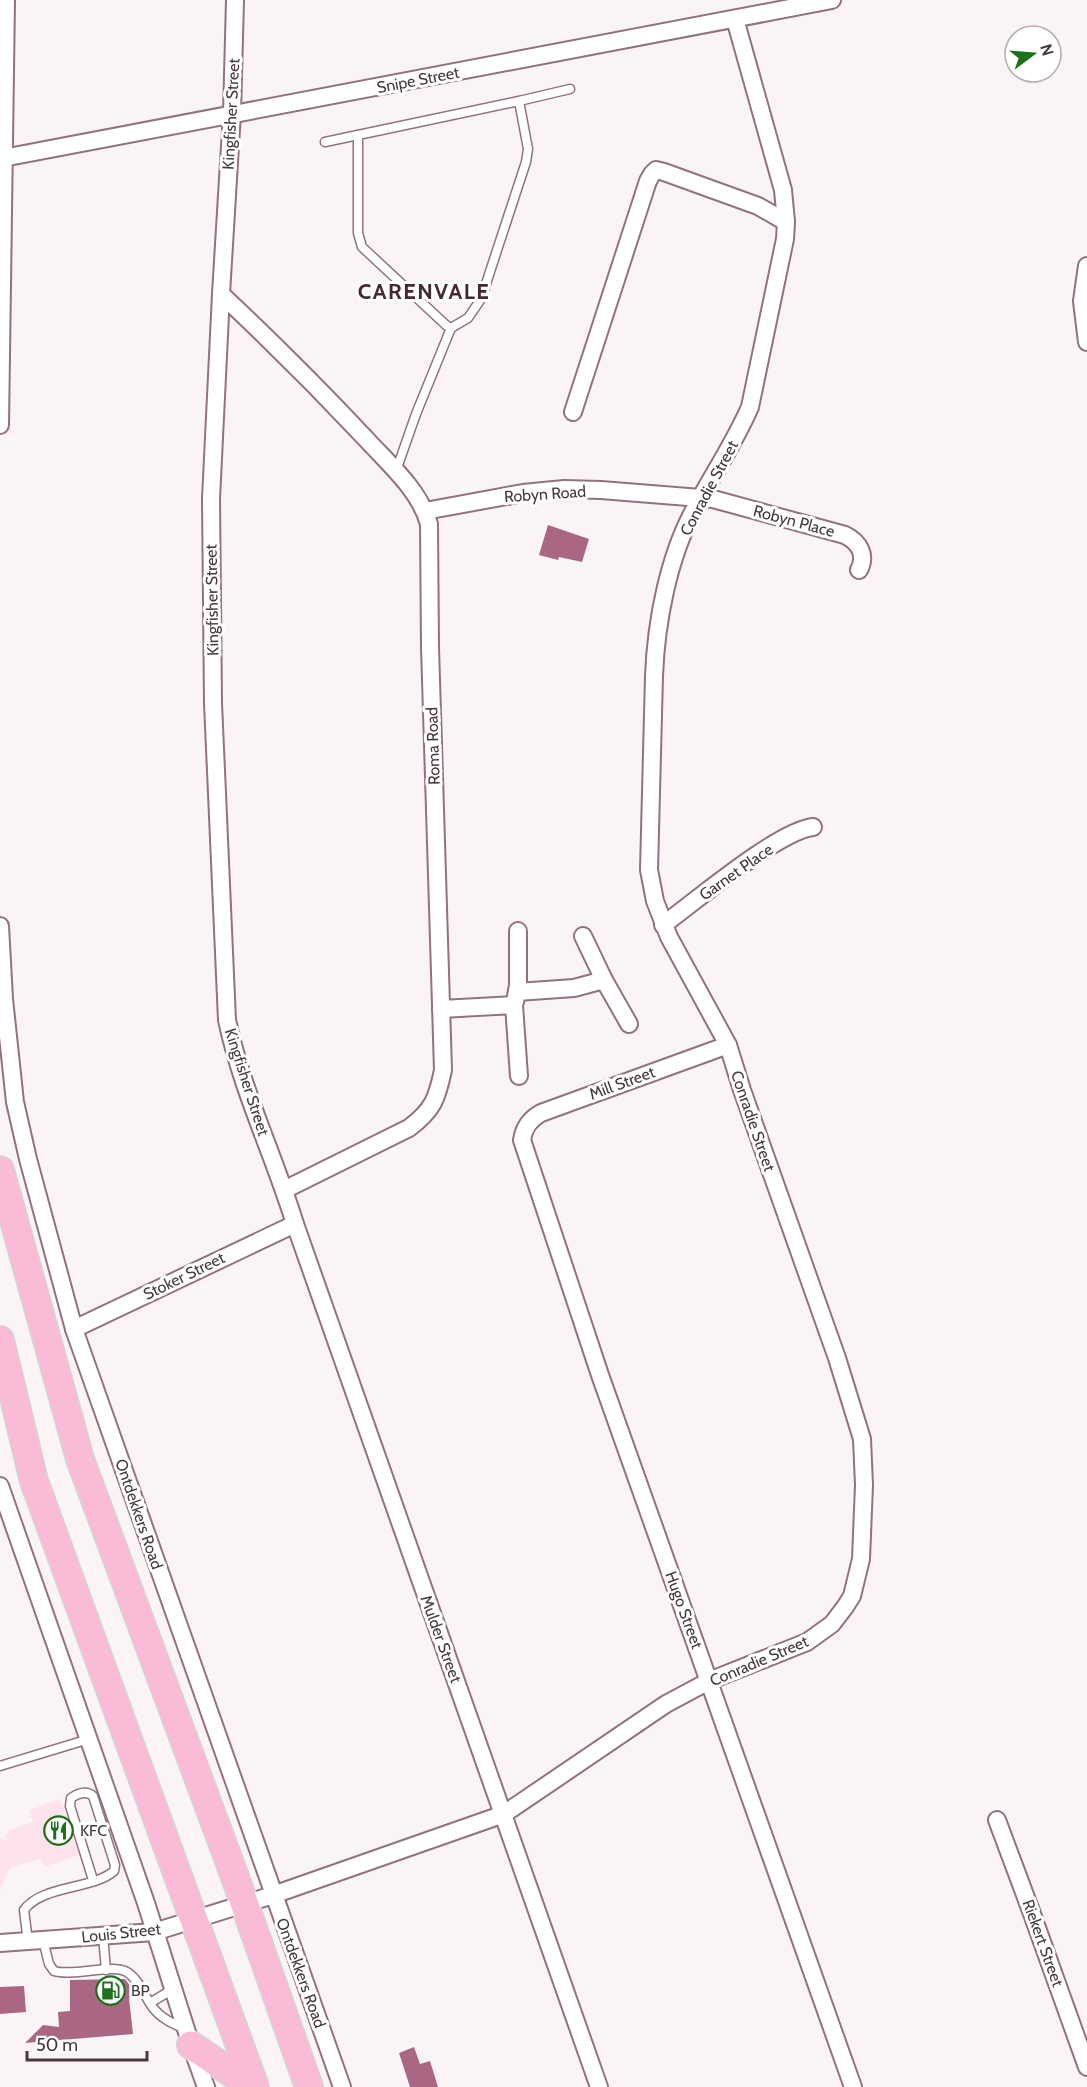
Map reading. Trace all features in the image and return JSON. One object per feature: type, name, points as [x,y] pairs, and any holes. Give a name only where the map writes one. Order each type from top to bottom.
[{"type":"main road","name":"Ontdekkers Road","points":[[0,1170],[80,1459],[245,1904],[309,2087]]},
{"type":"main road","points":[[0,1341],[34,1481],[254,2087]]},
{"type":"main road","points":[[188,2037],[254,2087]]},
{"type":"street","points":[[0,425],[6,0]]},
{"type":"street","name":"Kingfisher Street","points":[[235,0],[232,113],[221,294],[212,523],[213,703],[225,1006],[232,1043],[249,1099],[284,1190]]},
{"type":"street","name":"Snipe Street","points":[[3,158],[832,0]]},
{"type":"street","name":"Conradie Street","points":[[273,1895],[504,1814],[666,1704],[709,1681],[807,1642],[832,1624],[852,1596],[858,1574],[864,1485],[864,1449],[859,1429],[837,1358],[728,1045],[663,925],[651,887],[649,863],[655,645],[669,578],[692,513],[750,407],[785,238],[783,190],[735,19]]},
{"type":"street","points":[[573,412],[652,174],[656,170],[758,206],[786,222]]},
{"type":"street","points":[[1087,266],[1082,301],[1087,342]]},
{"type":"street","name":"Roma Road","points":[[221,294],[396,471],[425,511],[429,524],[430,647],[442,1070],[438,1092],[433,1106],[424,1117],[409,1128],[284,1190]]},
{"type":"street","name":"Robyn Road","points":[[425,511],[523,493],[564,489],[701,499]]},
{"type":"street","name":"Robyn Place","points":[[701,499],[713,499],[845,535],[861,549],[863,556],[859,570]]},
{"type":"street","name":"Garnet Place","points":[[663,925],[768,848],[792,833],[813,827]]},
{"type":"street","name":"Ontdekkers Road","points":[[0,926],[4,999],[15,1102],[74,1329],[342,2087]]},
{"type":"street","points":[[518,931],[515,998],[519,1076]]},
{"type":"street","points":[[583,936],[629,1024]]},
{"type":"street","points":[[441,1009],[515,998],[604,980]]},
{"type":"street","name":"Mill Street","points":[[524,1132],[533,1117],[541,1113],[728,1045]]},
{"type":"street","name":"Hugo Street","points":[[524,1132],[522,1140],[525,1153],[600,1375],[853,2087]]},
{"type":"street","name":"Mulder Street","points":[[284,1190],[599,2087]]},
{"type":"street","name":"Stoker Street","points":[[74,1329],[295,1224]]},
{"type":"street","points":[[0,1486],[206,2087]]},
{"type":"street","name":"Riekert Street","points":[[997,1820],[1087,2067]]},
{"type":"street","name":"Louis Street","points":[[0,1943],[154,1932],[273,1895]]},
{"type":"lane","points":[[325,142],[570,89]]},
{"type":"lane","points":[[396,471],[451,328],[468,318],[481,299],[526,162],[528,149],[519,101]]},
{"type":"lane","points":[[358,135],[358,233],[362,247],[451,328]]},
{"type":"lane","points":[[0,1766],[88,1739]]},
{"type":"lane","points":[[93,1880],[70,1806],[70,1798],[84,1792],[93,1796],[115,1865],[113,1873],[93,1880],[45,1896],[28,1905],[24,1910],[35,1941],[54,1971],[64,1973],[117,1969],[127,1971],[150,2003],[188,2037]]},
{"type":"lane","points":[[103,1936],[106,1970]]},
{"type":"lane","points":[[150,2003],[173,1989]]},
{"type":"shaded area","points":[[60,1799],[79,1855],[45,1867],[40,1859],[10,1868],[0,1890],[0,1838],[5,1840],[9,1830],[33,1822],[29,1810]]},
{"type":"building","points":[[548,525],[589,539],[582,562],[559,557],[558,560],[539,555]]},
{"type":"building","points":[[125,1979],[140,1999],[129,1998],[133,2034],[25,2043],[43,2025],[59,2027],[58,2012],[70,2011],[70,1980]]},
{"type":"building","points":[[24,1986],[26,2012],[0,2014],[0,1987]]},
{"type":"building","points":[[414,2047],[420,2064],[430,2061],[438,2087],[410,2087],[399,2053]]},
{"type":"place","name":"KFC","points":[[59,1830]]},
{"type":"place","name":"BP","points":[[110,1990]]},
{"type":"district","name":"CARENVALE","points":[[424,291]]}]
